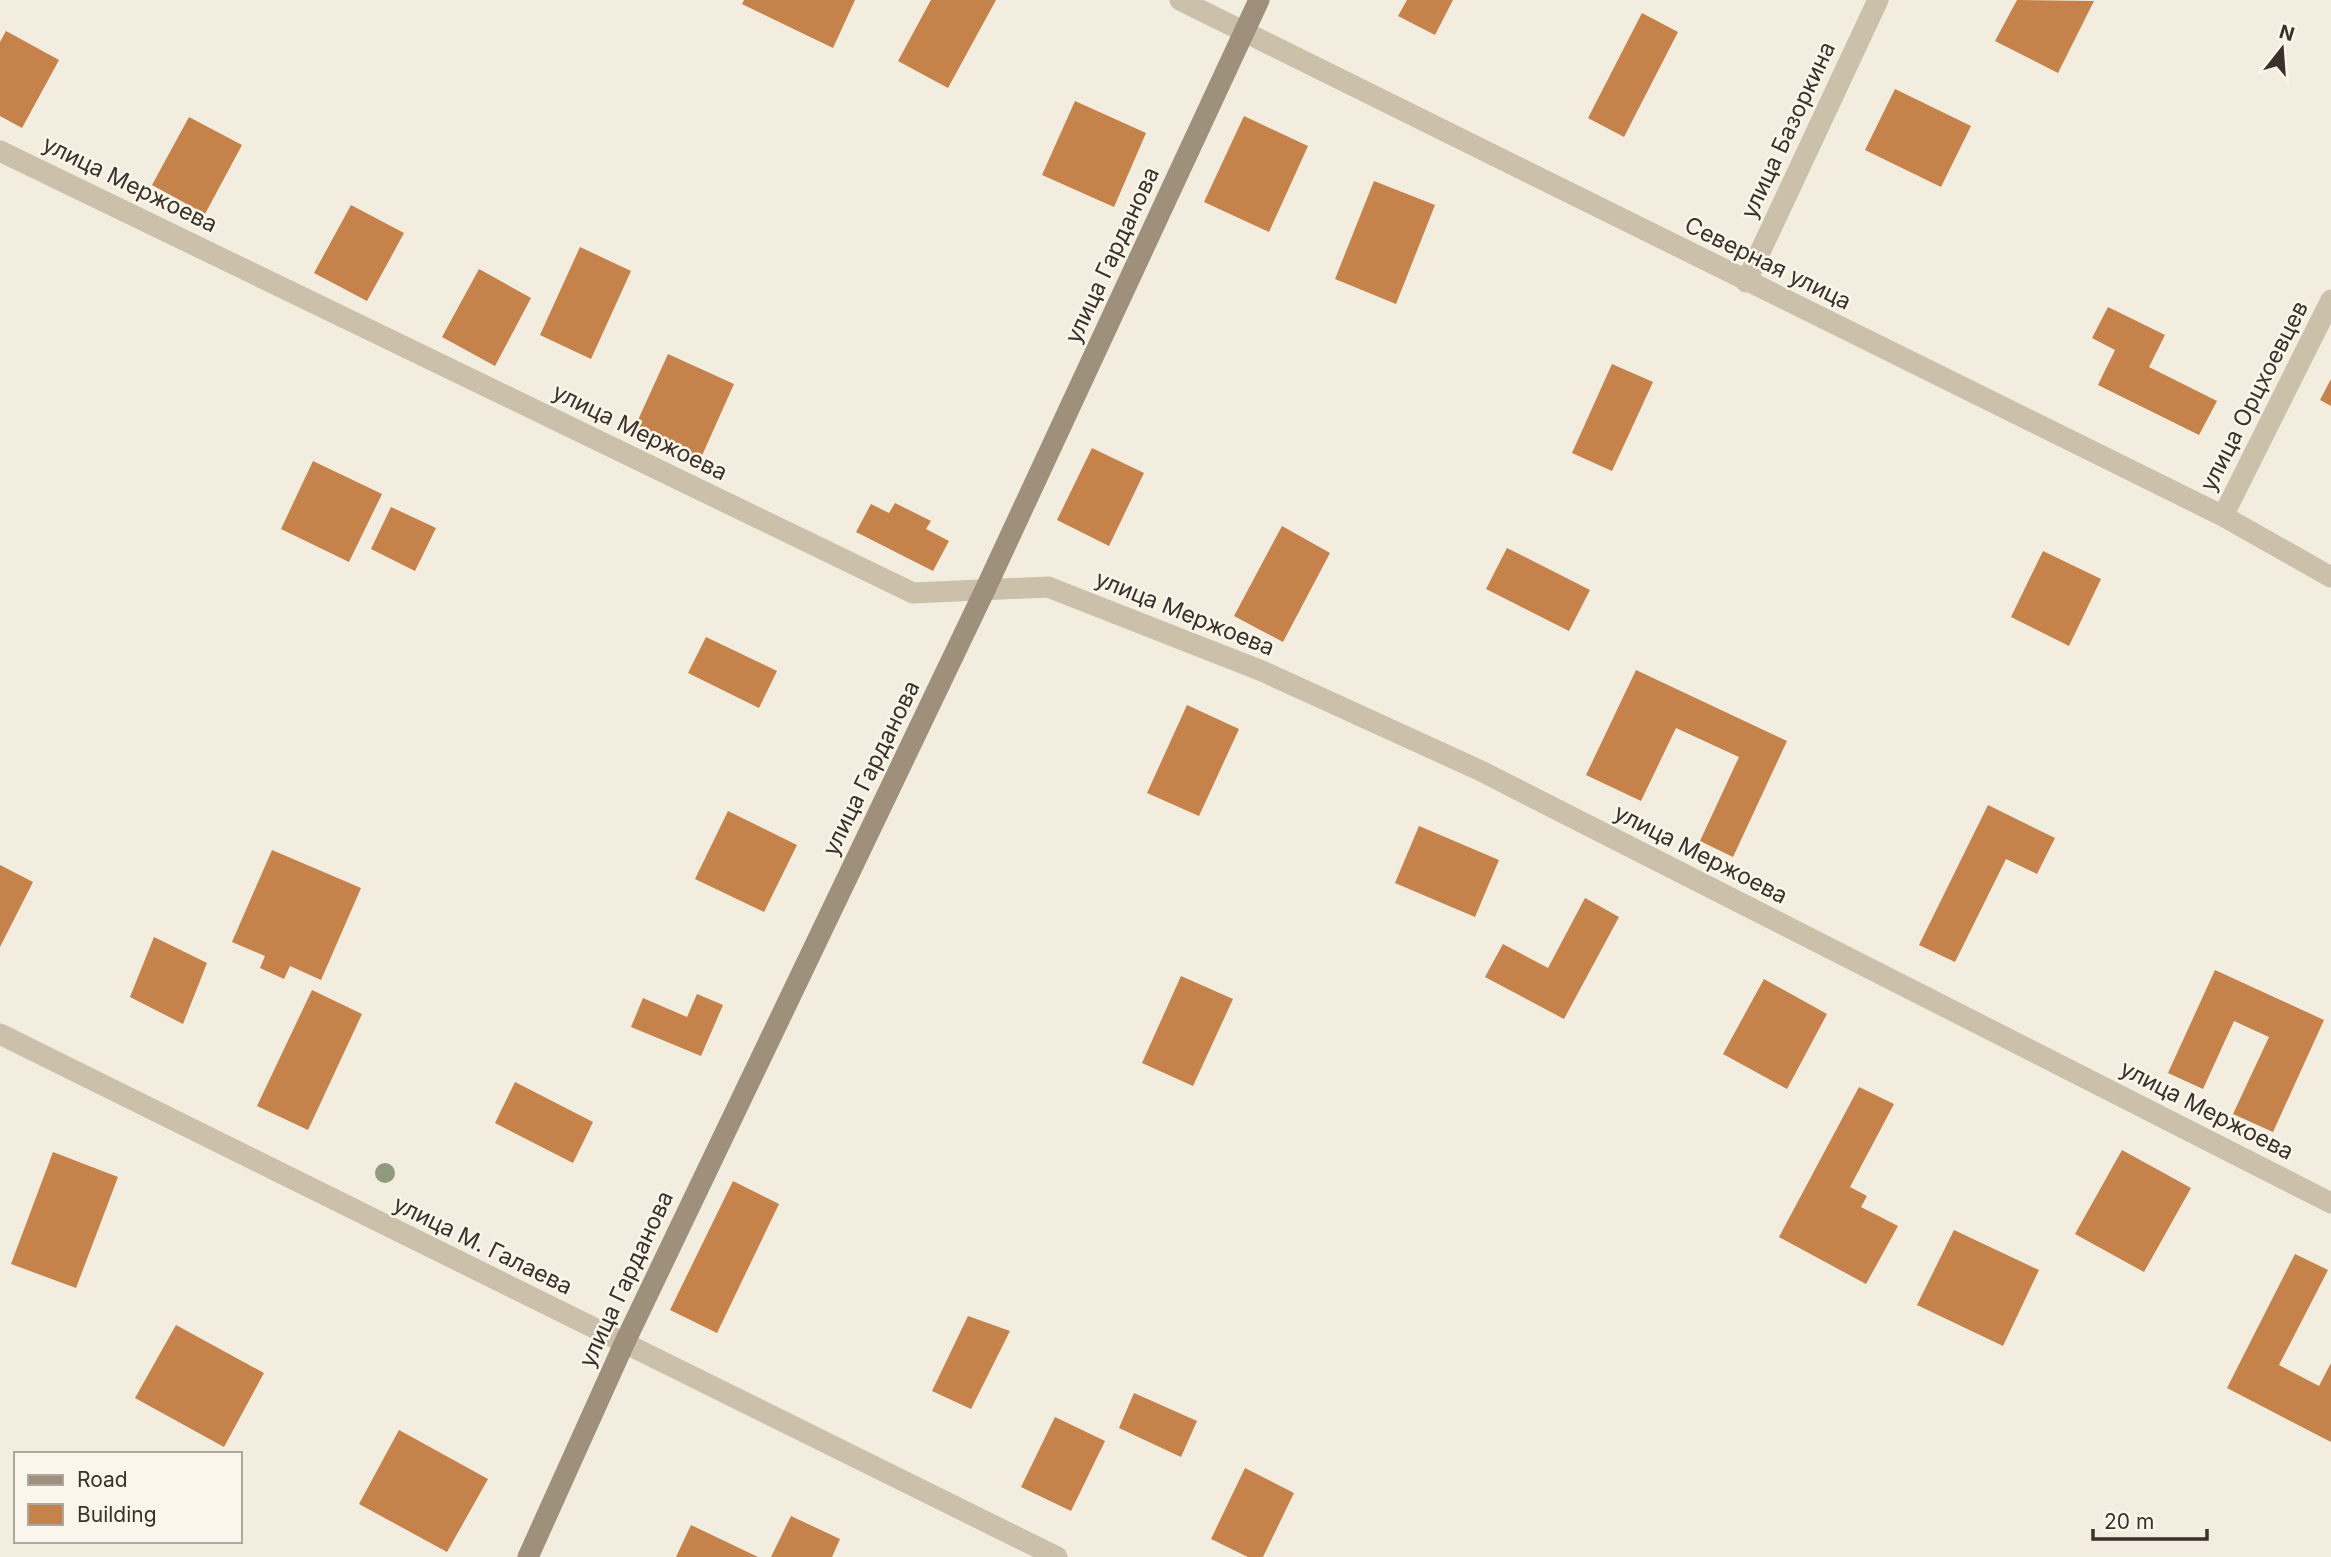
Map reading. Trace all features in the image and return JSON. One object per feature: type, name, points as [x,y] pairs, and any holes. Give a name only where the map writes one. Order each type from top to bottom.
[{"type":"street","name":"Северная улица","points":[[1180,0],[2223,516],[2331,577]]},
{"type":"street","name":"улица Гарданова","points":[[528,1557],[624,1344],[984,592],[1259,0]]},
{"type":"street","name":"улица Базоркина","points":[[1746,282],[1878,0]]},
{"type":"street","name":"улица Мержоева","points":[[0,150],[913,593],[984,592],[1048,587],[1262,671],[1479,770],[2331,1203]]},
{"type":"street","name":"улица Орцхоевцев","points":[[2223,516],[2331,300]]},
{"type":"street","name":"улица М. Галаева","points":[[0,1034],[1057,1557]]},
{"type":"building","points":[[744,0],[855,0],[833,48],[742,4]]},
{"type":"building","points":[[931,0],[996,0],[948,88],[898,61]]},
{"type":"building","points":[[1407,0],[1453,0],[1435,35],[1398,16]]},
{"type":"building","points":[[2017,0],[2094,1],[2058,73],[1995,41]]},
{"type":"building","points":[[1642,13],[1678,32],[1624,137],[1588,118]]},
{"type":"building","points":[[6,31],[59,60],[22,128],[0,116],[0,42]]},
{"type":"building","points":[[1895,89],[1971,126],[1941,187],[1865,150]]},
{"type":"building","points":[[1075,101],[1146,133],[1114,207],[1042,175]]},
{"type":"building","points":[[1244,116],[1308,146],[1269,232],[1204,202]]},
{"type":"building","points":[[189,117],[242,145],[205,214],[152,185]]},
{"type":"building","points":[[1374,181],[1435,205],[1396,304],[1335,279]]},
{"type":"building","points":[[351,205],[404,233],[367,301],[314,273]]},
{"type":"building","points":[[580,247],[631,271],[591,359],[540,335]]},
{"type":"building","points":[[479,269],[531,298],[495,366],[442,337]]},
{"type":"building","points":[[2108,307],[2165,335],[2149,367],[2217,401],[2199,435],[2098,385],[2115,350],[2092,338]]},
{"type":"building","points":[[668,354],[734,384],[700,460],[633,431]]},
{"type":"building","points":[[1612,364],[1653,382],[1612,471],[1572,453]]},
{"type":"building","points":[[2331,379],[2331,406],[2320,400]]},
{"type":"building","points":[[1092,448],[1144,473],[1109,546],[1057,520]]},
{"type":"building","points":[[313,461],[382,494],[349,562],[281,529]]},
{"type":"building","points":[[895,503],[931,521],[926,529],[949,541],[933,571],[856,532],[871,504],[889,513]]},
{"type":"building","points":[[391,507],[436,528],[415,571],[371,549]]},
{"type":"building","points":[[1282,526],[1330,553],[1283,642],[1234,616]]},
{"type":"building","points":[[1507,548],[1590,590],[1569,631],[1486,589]]},
{"type":"building","points":[[2043,551],[2101,579],[2069,646],[2011,617]]},
{"type":"building","points":[[706,637],[777,671],[759,708],[688,673]]},
{"type":"building","points":[[1636,670],[1787,741],[1733,857],[1700,841],[1739,757],[1676,728],[1641,801],[1586,775]]},
{"type":"building","points":[[1187,705],[1239,729],[1199,816],[1147,793]]},
{"type":"building","points":[[1988,805],[2055,838],[2037,874],[2006,859],[1955,962],[1919,945]]},
{"type":"building","points":[[728,811],[797,845],[764,912],[695,879]]},
{"type":"building","points":[[1419,826],[1499,860],[1475,917],[1395,883]]},
{"type":"building","points":[[272,850],[361,888],[321,980],[290,966],[284,979],[260,968],[265,956],[232,942]]},
{"type":"building","points":[[0,865],[33,882],[0,947]]},
{"type":"building","points":[[1585,898],[1619,917],[1564,1019],[1485,977],[1503,944],[1548,968]]},
{"type":"building","points":[[154,937],[207,963],[183,1024],[130,997]]},
{"type":"building","points":[[2215,970],[2324,1020],[2273,1132],[2233,1114],[2269,1037],[2234,1021],[2203,1089],[2168,1073]]},
{"type":"building","points":[[1181,976],[1233,999],[1193,1086],[1142,1063]]},
{"type":"building","points":[[1764,979],[1827,1014],[1787,1089],[1723,1054]]},
{"type":"building","points":[[312,990],[362,1014],[308,1130],[257,1106]]},
{"type":"building","points":[[697,994],[723,1005],[701,1056],[631,1027],[643,998],[687,1017]]},
{"type":"building","points":[[515,1082],[593,1122],[573,1163],[495,1123]]},
{"type":"building","points":[[1859,1087],[1894,1104],[1850,1187],[1867,1196],[1861,1207],[1898,1226],[1866,1284],[1779,1237]]},
{"type":"building","points":[[2122,1150],[2191,1188],[2144,1272],[2075,1234]]},
{"type":"building","points":[[53,1152],[118,1177],[76,1288],[11,1264]]},
{"type":"building","points":[[733,1181],[779,1204],[717,1333],[670,1310]]},
{"type":"building","points":[[1954,1230],[2039,1270],[2003,1346],[1917,1305]]},
{"type":"building","points":[[2295,1254],[2328,1270],[2279,1365],[2319,1386],[2331,1363],[2331,1442],[2227,1388]]},
{"type":"building","points":[[968,1316],[1010,1331],[971,1409],[932,1391]]},
{"type":"building","points":[[176,1325],[264,1373],[224,1447],[135,1398]]},
{"type":"building","points":[[1134,1393],[1197,1421],[1181,1457],[1119,1428]]},
{"type":"building","points":[[1055,1417],[1105,1441],[1071,1511],[1021,1487]]},
{"type":"building","points":[[399,1430],[488,1479],[447,1552],[359,1504]]},
{"type":"building","points":[[1245,1468],[1294,1493],[1263,1557],[1248,1557],[1211,1539]]},
{"type":"building","points":[[791,1516],[840,1539],[832,1557],[771,1557]]},
{"type":"building","points":[[691,1525],[758,1557],[676,1557]]}]
